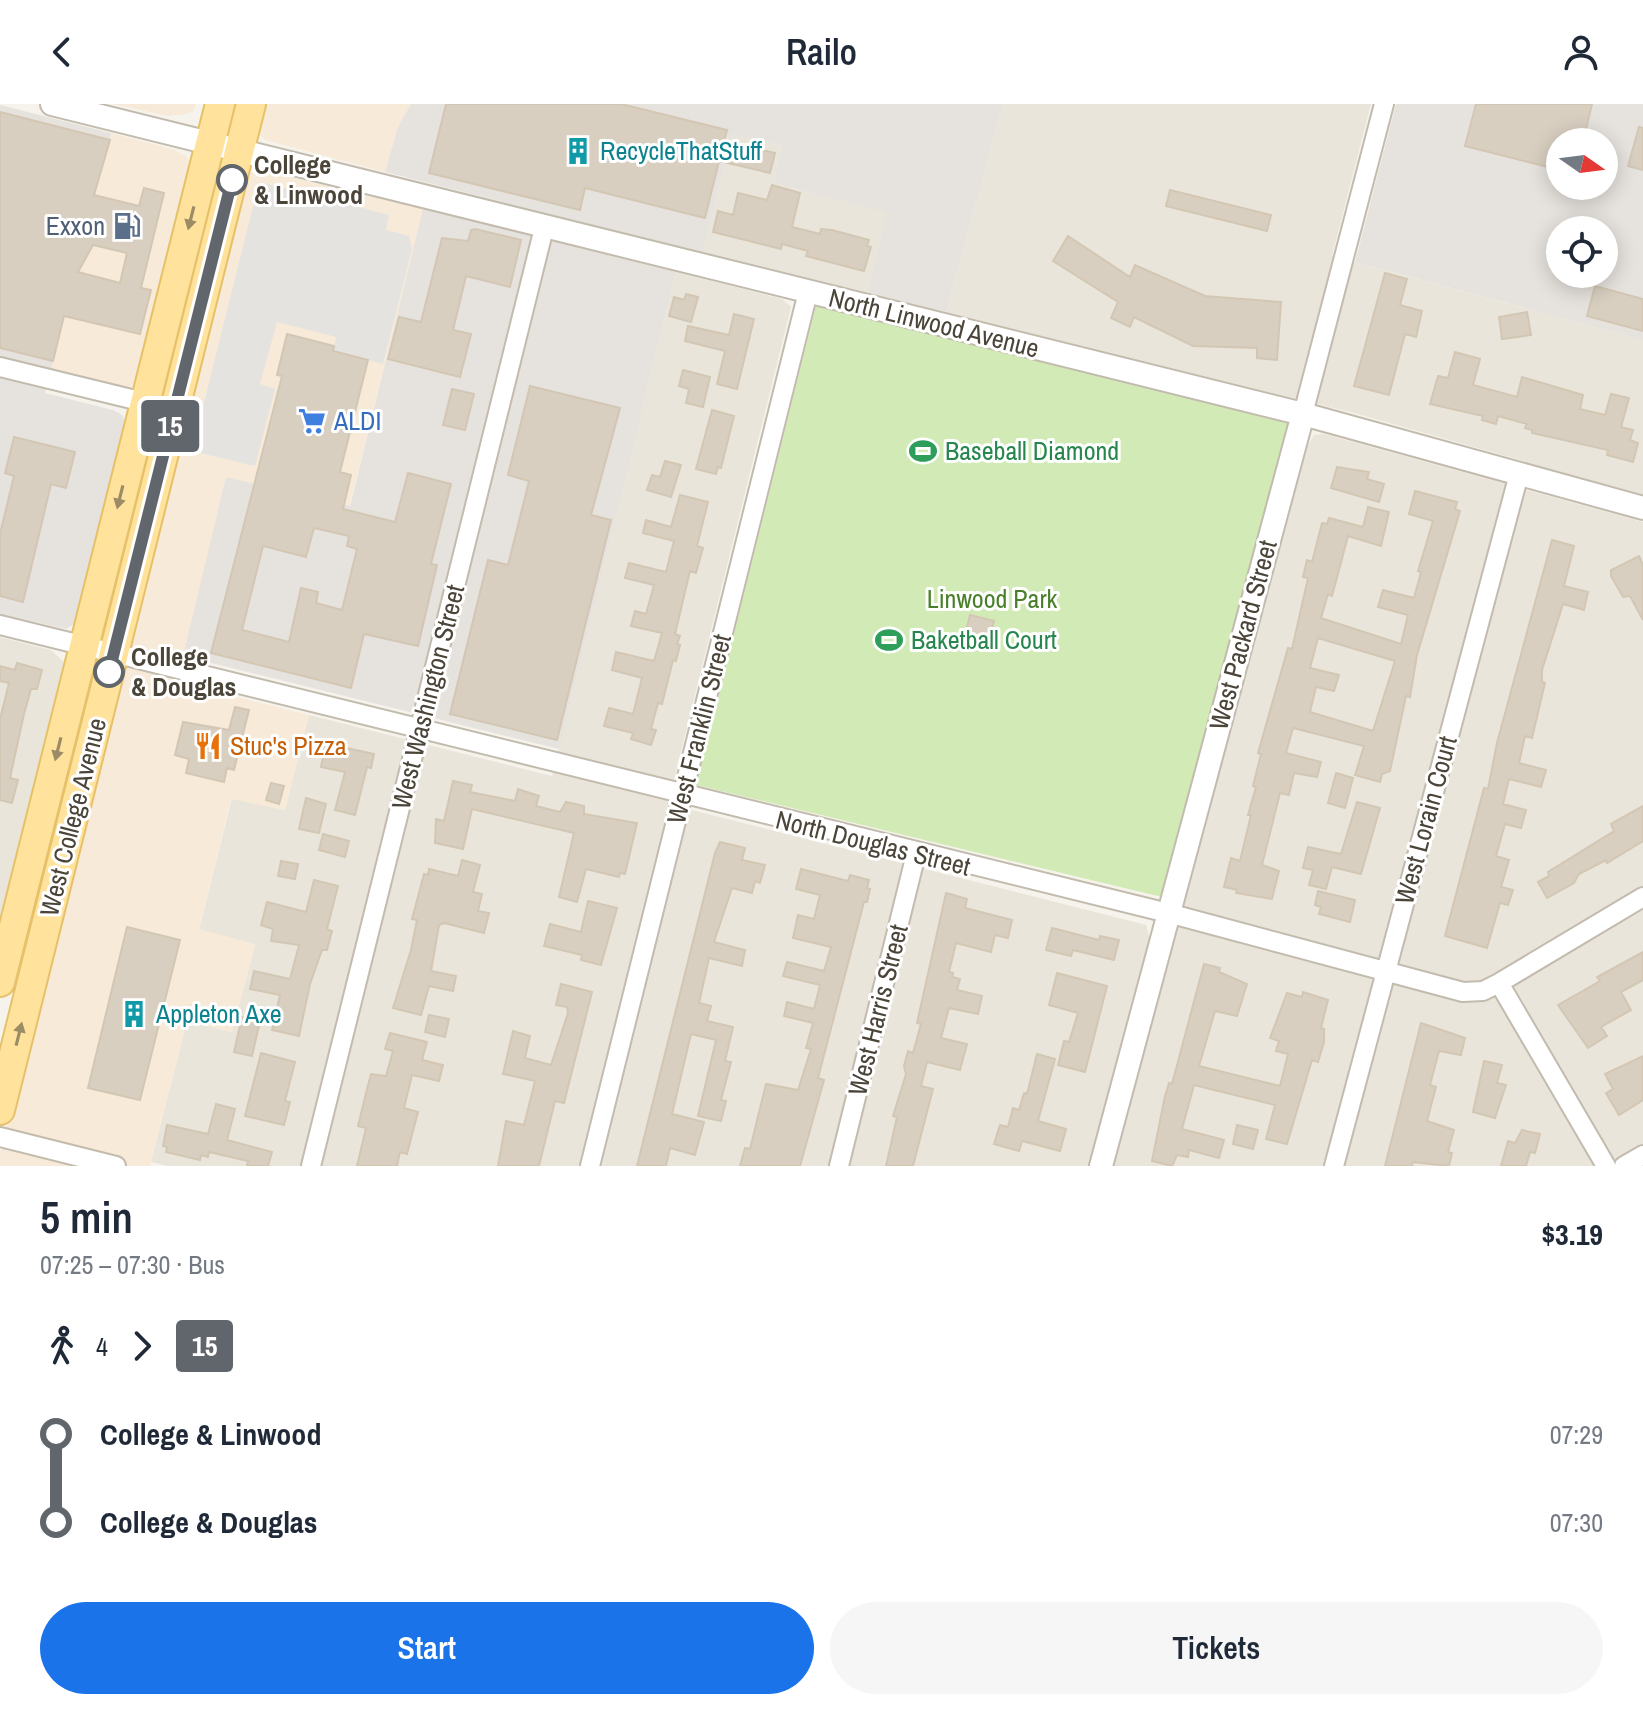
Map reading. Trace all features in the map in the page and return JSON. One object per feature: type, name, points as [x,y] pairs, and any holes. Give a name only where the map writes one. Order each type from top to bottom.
[{"type":"main road","name":"West College Avenue","points":[[0,1110],[190,345],[225,146],[220,104]]},
{"type":"main road","name":"West College Avenue","points":[[0,982],[173,289],[225,146],[251,104]]},
{"type":"main road","points":[[173,289],[182,299],[190,345]]},
{"type":"street","name":"North Linwood Avenue","points":[[52,104],[1303,414],[1643,508]]},
{"type":"street","name":"West Packard Street","points":[[1101,1166],[1384,104]]},
{"type":"street","name":"West Washington Street","points":[[311,1166],[544,228]]},
{"type":"street","name":"West Franklin Street","points":[[590,1166],[808,292]]},
{"type":"street","points":[[0,367],[174,410]]},
{"type":"street","name":"West Lorain Court","points":[[1334,1166],[1519,474]]},
{"type":"street","name":"North Douglas Street","points":[[0,625],[916,854],[1168,913],[1473,993],[1499,983],[1643,897]]},
{"type":"street","name":"West Harris Street","points":[[839,1166],[916,854]]},
{"type":"street","points":[[1499,983],[1606,1166]]},
{"type":"street","points":[[0,1137],[116,1166]]},
{"type":"street","points":[[1624,1166],[1643,1155]]},
{"type":"shaded area","points":[[114,104],[196,104],[193,111],[186,114],[167,116]]},
{"type":"shaded area","points":[[261,104],[411,104],[398,127],[385,172],[265,140],[258,133]]},
{"type":"shaded area","points":[[411,104],[1003,104],[946,313],[867,293],[887,213],[773,183],[782,146],[733,134],[703,253],[385,172],[398,127]]},
{"type":"shaded area","points":[[1003,104],[1371,104],[1332,256],[1643,340],[1643,495],[1354,413],[946,313]]},
{"type":"shaded area","points":[[1396,104],[1643,104],[1643,340],[1355,262]]},
{"type":"shaded area","points":[[0,105],[111,133],[45,393],[113,410],[122,415],[127,424],[77,622],[66,629],[0,614]]},
{"type":"shaded area","points":[[111,133],[175,150],[187,157],[192,166],[139,380],[128,388],[50,370]]},
{"type":"shaded area","points":[[733,134],[782,146],[773,183],[888,213],[867,293],[703,253]]},
{"type":"shaded area","points":[[265,171],[423,209],[349,507],[226,477],[177,682],[309,715],[285,810],[231,799],[199,929],[255,944],[232,1032],[187,1021],[150,1166],[0,1166],[0,1153],[242,183],[249,173]]},
{"type":"shaded area","points":[[259,182],[389,215],[386,230],[409,236],[412,249],[383,364],[333,351],[336,337],[277,322],[260,384],[275,389],[255,466],[192,451]]},
{"type":"shaded area","points":[[423,209],[676,272],[559,749],[183,656],[226,477],[350,506]]},
{"type":"shaded area","points":[[676,272],[782,299],[791,307],[668,804],[1146,925],[1150,939],[1089,1166],[168,1166],[151,1162],[187,1021],[232,1032],[255,945],[199,930],[232,798],[285,810],[309,715],[552,776]]},
{"type":"shaded area","points":[[1324,434],[1643,522],[1643,1166],[1112,1166],[1308,445],[1314,435]]},
{"type":"shaded area","points":[[0,637],[51,650],[66,664],[0,939]]},
{"type":"green space","name":"Linwood Park","points":[[817,302],[1290,421],[1162,897],[696,785]]},
{"type":"building","name":"RecycleThatStuff","points":[[446,104],[621,104],[727,130],[724,141],[775,153],[770,173],[719,161],[705,218],[585,188],[580,210],[429,173]]},
{"type":"building","points":[[1476,104],[1592,104],[1586,128],[1546,128],[1546,166],[1465,146]]},
{"type":"building","points":[[0,112],[110,140],[94,195],[139,206],[144,188],[164,193],[141,288],[151,290],[140,334],[64,316],[53,361],[0,348]],"holes":[[[93,245],[127,253],[120,283],[78,272]]]},
{"type":"building","points":[[1639,127],[1643,128],[1643,170],[1628,166]]},
{"type":"building","points":[[772,185],[800,193],[792,227],[820,234],[821,229],[832,230],[869,240],[867,246],[871,247],[864,271],[806,256],[808,251],[782,244],[781,249],[713,232],[718,211],[733,215],[738,193],[767,200]]},
{"type":"building","points":[[1170,190],[1271,215],[1267,231],[1166,206]]},
{"type":"building","points":[[471,230],[521,240],[510,287],[466,276],[453,330],[471,334],[460,377],[388,359],[399,317],[421,322],[442,238],[468,241]]},
{"type":"building","points":[[1068,236],[1130,277],[1135,265],[1205,296],[1281,302],[1277,360],[1257,358],[1257,348],[1193,346],[1134,317],[1130,327],[1111,318],[1118,302],[1053,261]]},
{"type":"building","points":[[1385,273],[1407,279],[1400,305],[1422,311],[1416,337],[1405,334],[1389,395],[1354,386]]},
{"type":"building","points":[[1594,288],[1643,299],[1643,331],[1587,316]]},
{"type":"building","points":[[686,294],[698,297],[691,322],[669,316],[674,297],[684,300]]},
{"type":"building","points":[[1527,312],[1531,335],[1502,339],[1499,317]]},
{"type":"building","points":[[734,314],[754,319],[737,389],[717,384],[725,351],[685,341],[688,326],[729,335]]},
{"type":"building","points":[[287,334],[334,346],[333,351],[368,360],[340,472],[351,475],[343,509],[395,522],[408,473],[451,484],[431,564],[437,565],[418,646],[364,634],[351,688],[211,653],[282,376],[277,375]],"holes":[[[314,528],[349,536],[347,546],[357,549],[342,610],[316,603],[318,592],[301,588],[289,642],[242,630],[263,546],[306,557]]]},
{"type":"building","points":[[1455,352],[1480,359],[1473,385],[1517,397],[1522,377],[1583,395],[1580,409],[1605,415],[1611,394],[1629,398],[1621,427],[1633,430],[1630,440],[1638,443],[1633,462],[1607,455],[1608,450],[1532,433],[1532,430],[1525,428],[1527,424],[1498,416],[1496,424],[1482,420],[1483,416],[1430,404],[1438,376],[1448,378]]},
{"type":"building","points":[[683,370],[710,377],[703,407],[686,403],[689,389],[679,386]]},
{"type":"building","points":[[530,386],[620,408],[591,515],[611,520],[557,740],[450,714],[488,560],[508,565],[529,481],[508,475]]},
{"type":"building","points":[[452,389],[474,394],[465,430],[443,425]]},
{"type":"building","points":[[712,410],[734,416],[721,468],[718,467],[716,474],[696,469]]},
{"type":"building","points":[[14,437],[75,452],[66,488],[51,484],[23,602],[0,596],[0,534],[14,476],[5,473]]},
{"type":"building","points":[[665,461],[681,465],[671,497],[647,490],[652,475],[660,477]]},
{"type":"building","points":[[1337,467],[1369,472],[1367,479],[1384,484],[1379,502],[1331,488]]},
{"type":"building","points":[[1415,491],[1457,502],[1455,509],[1460,511],[1417,655],[1410,697],[1406,696],[1390,771],[1382,774],[1380,782],[1355,775],[1364,746],[1293,728],[1286,753],[1321,762],[1317,777],[1294,773],[1289,795],[1280,793],[1262,865],[1279,871],[1272,899],[1236,893],[1237,890],[1224,887],[1231,858],[1240,861],[1256,787],[1253,786],[1261,754],[1258,753],[1288,648],[1292,649],[1308,578],[1303,577],[1307,560],[1312,562],[1322,523],[1327,524],[1329,518],[1363,527],[1368,507],[1389,512],[1381,546],[1348,536],[1332,596],[1328,594],[1321,618],[1401,644],[1408,615],[1378,607],[1383,590],[1414,598],[1421,572],[1418,571],[1433,521],[1409,514]],"holes":[[[1318,638],[1395,661],[1373,731],[1310,712],[1316,687],[1334,691],[1339,675],[1310,668]]]},
{"type":"building","points":[[680,495],[708,502],[697,546],[703,548],[696,573],[690,571],[675,634],[680,636],[677,644],[680,645],[662,704],[658,703],[651,729],[656,730],[651,745],[631,739],[633,733],[604,726],[609,708],[633,714],[642,678],[612,670],[616,652],[654,661],[662,633],[631,626],[635,611],[646,614],[654,585],[625,578],[629,563],[666,572],[674,541],[643,533],[646,520],[671,527]]},
{"type":"building","points":[[1552,540],[1574,546],[1564,586],[1588,592],[1584,610],[1563,604],[1542,670],[1542,682],[1545,683],[1532,738],[1525,736],[1519,763],[1546,770],[1541,787],[1509,779],[1503,804],[1526,810],[1521,828],[1505,824],[1496,856],[1509,860],[1501,887],[1513,890],[1508,905],[1500,903],[1487,948],[1445,936],[1484,788],[1488,789],[1497,743]]},
{"type":"building","points":[[1639,556],[1643,565],[1643,620],[1630,596],[1623,597],[1611,576],[1611,570]]},
{"type":"building","points":[[970,615],[994,621],[987,648],[963,643]]},
{"type":"building","points":[[17,663],[42,670],[37,689],[31,689],[24,714],[10,778],[18,780],[12,803],[0,800],[0,719],[9,683],[0,681],[0,666],[15,670]]},
{"type":"building","name":"Stuc's Pizza","points":[[235,707],[249,710],[234,770],[227,768],[224,782],[186,773],[189,759],[175,755],[183,722],[229,730]]},
{"type":"building","points":[[325,747],[341,751],[342,747],[374,754],[371,768],[367,767],[355,815],[335,810],[345,772],[321,767]]},
{"type":"building","points":[[1336,773],[1353,778],[1345,808],[1328,803]]},
{"type":"building","points":[[453,781],[472,785],[470,792],[515,801],[518,789],[539,796],[536,806],[560,812],[566,802],[584,806],[584,814],[637,823],[625,874],[620,873],[619,877],[586,869],[577,902],[559,897],[574,833],[472,809],[463,849],[435,843],[436,819],[444,821]]},
{"type":"building","points":[[271,783],[284,786],[279,804],[266,800]]},
{"type":"building","points":[[306,798],[326,804],[319,833],[299,829]]},
{"type":"building","points":[[1357,802],[1380,808],[1361,874],[1332,867],[1326,889],[1309,885],[1313,870],[1303,868],[1308,847],[1341,854]]},
{"type":"building","points":[[1643,806],[1643,841],[1607,863],[1606,860],[1579,874],[1574,883],[1547,898],[1538,882],[1549,876],[1548,872],[1614,831],[1611,824]]},
{"type":"building","points":[[323,834],[349,841],[345,857],[319,850]]},
{"type":"building","points":[[720,842],[745,848],[742,860],[765,865],[760,883],[755,881],[752,893],[732,888],[714,942],[745,950],[742,966],[709,958],[699,1003],[711,1006],[707,1021],[733,1027],[725,1061],[731,1062],[721,1100],[726,1101],[721,1121],[698,1116],[716,1040],[691,1034],[672,1114],[704,1122],[695,1155],[670,1148],[666,1166],[637,1166],[715,853]]},
{"type":"building","points":[[462,860],[480,865],[473,892],[482,894],[478,911],[489,913],[484,933],[444,923],[439,925],[431,971],[456,976],[453,991],[429,986],[421,1015],[393,1008],[411,950],[417,920],[412,919],[424,874],[428,875],[429,869],[458,876]]},
{"type":"building","points":[[281,861],[298,864],[295,879],[278,876]]},
{"type":"building","points":[[801,869],[848,881],[850,875],[869,880],[867,888],[870,889],[818,1078],[824,1080],[800,1166],[740,1166],[745,1148],[750,1149],[766,1084],[798,1090],[811,1049],[806,1048],[813,1023],[784,1016],[787,1002],[814,1009],[820,985],[783,976],[787,962],[824,971],[831,947],[793,938],[798,915],[814,919],[820,895],[796,889]]},
{"type":"building","points":[[314,880],[338,886],[327,929],[332,931],[327,950],[322,950],[310,984],[299,1036],[272,1030],[280,995],[250,989],[254,971],[290,979],[299,945],[271,941],[273,929],[261,925],[267,902],[306,912]]},
{"type":"building","points":[[1318,891],[1355,900],[1350,922],[1319,914],[1321,907],[1315,905]]},
{"type":"building","points":[[946,893],[967,899],[965,908],[1012,920],[1008,938],[995,935],[991,952],[956,943],[949,972],[953,973],[952,977],[960,979],[957,990],[982,996],[978,1014],[949,1008],[941,1038],[967,1044],[960,1070],[927,1062],[921,1086],[933,1089],[913,1166],[886,1166],[897,1117],[893,1116],[906,1074],[904,1066],[908,1051],[913,1053],[921,1024],[917,1023]]},
{"type":"building","points":[[588,901],[617,908],[601,965],[581,960],[582,955],[544,946],[550,924],[581,932]]},
{"type":"building","name":"Appleton Axe","points":[[127,927],[180,940],[140,1100],[88,1088]]},
{"type":"building","points":[[1052,928],[1099,940],[1100,936],[1119,940],[1114,960],[1073,950],[1071,956],[1046,950]]},
{"type":"building","points":[[1643,952],[1643,980],[1621,992],[1631,1010],[1601,1027],[1607,1036],[1588,1048],[1558,1005],[1600,981],[1597,977]]},
{"type":"building","points":[[1204,964],[1220,968],[1219,972],[1247,984],[1237,1016],[1215,1011],[1199,1066],[1280,1086],[1288,1054],[1276,1051],[1279,1041],[1270,1038],[1287,993],[1302,997],[1303,992],[1328,1000],[1321,1028],[1324,1029],[1324,1042],[1318,1062],[1312,1060],[1287,1144],[1266,1139],[1275,1105],[1194,1085],[1182,1129],[1224,1140],[1219,1158],[1189,1150],[1188,1157],[1177,1155],[1172,1166],[1152,1161],[1165,1096],[1169,1083],[1172,1084]]},
{"type":"building","points":[[1057,973],[1107,986],[1085,1072],[1058,1065],[1064,1041],[1069,1042],[1078,1013],[1049,1005]]},
{"type":"building","points":[[561,984],[592,992],[564,1103],[555,1101],[539,1166],[498,1166],[506,1121],[524,1125],[535,1081],[503,1074],[513,1031],[530,1036],[525,1058],[551,1065],[568,1013],[567,1007],[556,1005]]},
{"type":"building","points":[[429,1015],[449,1019],[445,1037],[425,1032]]},
{"type":"building","points":[[242,1017],[260,1021],[252,1056],[234,1052]]},
{"type":"building","points":[[1421,1023],[1465,1038],[1461,1055],[1439,1051],[1430,1085],[1436,1087],[1427,1121],[1454,1130],[1448,1152],[1452,1153],[1449,1166],[1413,1162],[1412,1166],[1385,1166]]},
{"type":"building","points":[[390,1033],[427,1042],[422,1060],[443,1065],[439,1081],[412,1075],[404,1108],[418,1112],[407,1154],[400,1152],[397,1166],[357,1166],[366,1128],[358,1126],[366,1093],[371,1074],[386,1076],[393,1051],[385,1049]]},
{"type":"building","points":[[261,1053],[295,1062],[285,1101],[290,1102],[284,1125],[245,1116]]},
{"type":"building","points":[[1037,1054],[1055,1059],[1038,1121],[1066,1129],[1060,1151],[1022,1141],[1019,1151],[994,1144],[1000,1125],[1008,1127],[1013,1108],[1019,1110],[1024,1093],[1027,1094]]},
{"type":"building","points":[[1643,1056],[1643,1100],[1619,1115],[1606,1093],[1613,1089],[1605,1074]]},
{"type":"building","points":[[1484,1061],[1502,1065],[1497,1083],[1506,1085],[1495,1118],[1473,1112]]},
{"type":"building","points":[[216,1104],[235,1109],[227,1140],[272,1152],[268,1166],[247,1166],[248,1161],[209,1152],[208,1157],[201,1155],[200,1160],[166,1152],[167,1147],[163,1146],[167,1125],[208,1134]]},
{"type":"building","points":[[1237,1125],[1258,1130],[1253,1149],[1233,1144]]},
{"type":"building","points":[[1522,1130],[1540,1134],[1535,1153],[1530,1152],[1526,1166],[1501,1166],[1508,1141],[1515,1143]]},
{"type":"bus line","name":"15","points":[[109,672],[232,180]]},
{"type":"place","name":"RecycleThatStuff","points":[[578,151]]},
{"type":"place","name":"College & Linwood","points":[[232,180]]},
{"type":"place","name":"Exxon","points":[[127,226]]},
{"type":"place","name":"ALDI","points":[[312,421]]},
{"type":"place","name":"Baseball Diamond","points":[[923,451]]},
{"type":"place","name":"Baketball Court","points":[[889,640]]},
{"type":"place","name":"College & Douglas","points":[[109,672]]},
{"type":"place","name":"Stuc's Pizza","points":[[208,746]]},
{"type":"place","name":"Appleton Axe","points":[[134,1014]]}]
